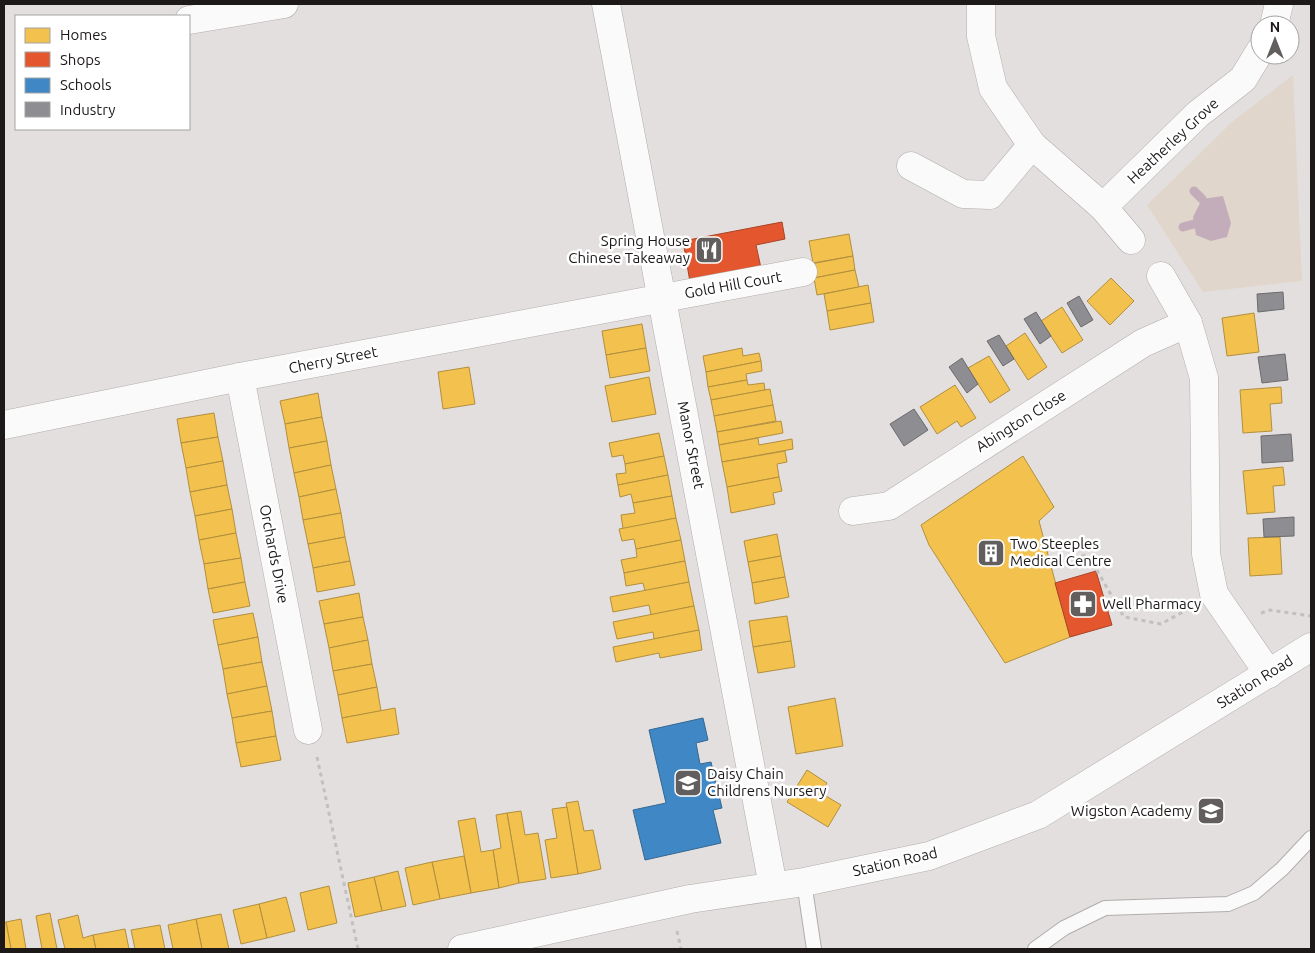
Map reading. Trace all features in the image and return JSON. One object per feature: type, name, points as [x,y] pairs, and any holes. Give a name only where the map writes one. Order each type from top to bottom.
[{"type":"street","points":[[190,20],[284,4]]},
{"type":"street","name":"Manor Street","points":[[606,4],[664,298],[773,886]]},
{"type":"street","points":[[981,4],[981,36],[994,88],[1032,145],[1103,207],[1131,240]]},
{"type":"street","name":"Heatherley Grove","points":[[1103,207],[1198,114],[1243,79],[1252,65]]},
{"type":"street","points":[[910,166],[963,194],[990,195],[1032,145]]},
{"type":"street","name":"Gold Hill Court","points":[[664,298],[803,272]]},
{"type":"street","points":[[1161,276],[1188,323],[1204,378],[1206,554],[1214,594],[1269,674]]},
{"type":"street","name":"Cherry Street","points":[[4,425],[240,377],[664,298]]},
{"type":"street","name":"Abington Close","points":[[853,511],[889,506],[1144,343],[1188,323]]},
{"type":"street","name":"Orchards Drive","points":[[240,377],[308,730]]},
{"type":"street","name":"Station Road","points":[[462,949],[690,899],[804,882],[929,856],[1038,815],[1311,647]]},
{"type":"lane","points":[[1035,949],[1064,928],[1105,908],[1228,904],[1254,893],[1282,869],[1311,838]]},
{"type":"lane","points":[[804,882],[814,949]]},
{"type":"path","points":[[1050,561],[1088,555],[1124,616],[1146,622],[1161,624],[1214,594]]},
{"type":"path","points":[[1257,615],[1270,610],[1311,616]]},
{"type":"path","points":[[308,730],[319,762],[358,949]]},
{"type":"path","points":[[677,928],[681,949]]},
{"type":"shaded area","points":[[1293,75],[1302,281],[1203,292],[1147,205],[1232,122]]},
{"type":"shaded area","points":[[1223,196],[1231,223],[1227,237],[1211,241],[1196,235],[1193,217],[1202,199]]},
{"type":"building: Homes","points":[[849,234],[853,256],[813,263],[809,241]]},
{"type":"building: Homes","points":[[853,256],[855,270],[814,278],[811,264]]},
{"type":"building: Homes","points":[[855,270],[859,287],[817,295],[814,278]]},
{"type":"building: Homes","points":[[1111,278],[1134,301],[1110,325],[1087,301]]},
{"type":"building: Homes","points":[[868,285],[871,303],[827,311],[824,294]]},
{"type":"building: Homes","points":[[871,303],[874,322],[830,330],[827,311]]},
{"type":"building: Homes","points":[[1062,307],[1083,340],[1062,353],[1041,321]]},
{"type":"building: Homes","points":[[1254,313],[1259,352],[1227,356],[1222,318]]},
{"type":"building: Homes","points":[[642,324],[646,348],[606,355],[602,331]]},
{"type":"building: Homes","points":[[1025,333],[1047,367],[1028,380],[1006,346]]},
{"type":"building: Homes","points":[[646,348],[650,371],[610,378],[606,355]]},
{"type":"building: Homes","points":[[742,348],[743,356],[759,353],[761,361],[706,372],[703,356]]},
{"type":"building: Homes","points":[[989,356],[1010,390],[990,403],[968,368]]},
{"type":"building: Homes","points":[[761,361],[762,371],[746,374],[747,380],[708,387],[706,372]]},
{"type":"building: Homes","points":[[469,367],[475,404],[443,409],[438,372]]},
{"type":"building: Homes","points":[[649,377],[656,414],[612,422],[605,386]]},
{"type":"building: Homes","points":[[747,380],[748,385],[764,383],[765,390],[711,400],[708,387]]},
{"type":"building: Homes","points":[[955,385],[976,418],[961,427],[957,421],[937,434],[920,407]]},
{"type":"building: Homes","points":[[1281,387],[1282,403],[1270,404],[1272,431],[1243,433],[1240,390]]},
{"type":"building: Homes","points":[[770,389],[773,405],[714,416],[711,400]]},
{"type":"building: Homes","points":[[318,393],[322,417],[285,424],[280,401]]},
{"type":"building: Homes","points":[[773,405],[776,421],[717,432],[714,416]]},
{"type":"building: Homes","points":[[214,413],[218,437],[181,443],[177,419]]},
{"type":"building: Homes","points":[[322,417],[327,441],[289,448],[285,424]]},
{"type":"building: Homes","points":[[781,421],[783,433],[719,445],[717,432]]},
{"type":"building: Homes","points":[[659,433],[664,456],[625,464],[623,455],[612,457],[609,443]]},
{"type":"building: Homes","points":[[218,437],[223,461],[186,468],[181,443]]},
{"type":"building: Homes","points":[[758,438],[759,445],[792,439],[793,449],[722,462],[719,445]]},
{"type":"building: Homes","points":[[327,441],[331,465],[294,473],[289,448]]},
{"type":"building: Homes","points":[[785,451],[787,462],[777,464],[779,477],[727,487],[722,462]]},
{"type":"building: Homes","points":[[664,456],[668,475],[618,485],[616,474],[626,473],[625,464]]},
{"type":"building: Homes","name":"Two Steeples Medical Centre","points":[[1023,456],[1054,507],[1039,521],[1070,637],[1005,663],[929,545],[921,525]]},
{"type":"building: Homes","points":[[223,461],[227,485],[190,492],[186,468]]},
{"type":"building: Homes","points":[[331,465],[336,489],[299,497],[294,473]]},
{"type":"building: Homes","points":[[1283,467],[1285,485],[1273,486],[1275,512],[1247,514],[1243,471]]},
{"type":"building: Homes","points":[[668,475],[672,496],[633,503],[631,494],[620,497],[618,485]]},
{"type":"building: Homes","points":[[779,477],[782,491],[773,493],[775,504],[731,513],[727,487]]},
{"type":"building: Homes","points":[[227,485],[232,509],[195,516],[190,492]]},
{"type":"building: Homes","points":[[336,489],[341,513],[303,520],[299,497]]},
{"type":"building: Homes","points":[[672,496],[676,518],[623,529],[621,515],[635,513],[633,503]]},
{"type":"building: Homes","points":[[232,509],[236,533],[199,540],[195,516]]},
{"type":"building: Homes","points":[[341,513],[345,537],[308,544],[303,520]]},
{"type":"building: Homes","points":[[676,518],[681,540],[636,549],[634,539],[622,541],[619,529]]},
{"type":"building: Homes","points":[[236,533],[241,558],[204,564],[199,540]]},
{"type":"building: Homes","points":[[777,534],[781,556],[748,562],[744,541]]},
{"type":"building: Homes","points":[[345,537],[350,561],[313,568],[308,544]]},
{"type":"building: Homes","points":[[1280,537],[1282,574],[1250,576],[1248,538]]},
{"type":"building: Homes","points":[[681,540],[685,561],[624,573],[621,560],[637,557],[636,549]]},
{"type":"building: Homes","points":[[781,556],[785,577],[752,583],[748,562]]},
{"type":"building: Homes","points":[[241,558],[245,582],[208,589],[204,564]]},
{"type":"building: Homes","points":[[350,561],[355,585],[317,592],[313,568]]},
{"type":"building: Homes","points":[[685,561],[689,582],[645,591],[643,583],[626,586],[624,573]]},
{"type":"building: Homes","points":[[785,577],[789,597],[755,604],[752,583]]},
{"type":"building: Homes","points":[[245,582],[250,606],[213,613],[208,589]]},
{"type":"building: Homes","points":[[689,582],[694,606],[651,615],[649,605],[613,612],[610,597]]},
{"type":"building: Homes","points":[[359,593],[363,617],[324,624],[319,601]]},
{"type":"building: Homes","points":[[694,606],[699,630],[654,639],[653,632],[617,639],[613,622]]},
{"type":"building: Homes","points":[[253,613],[258,637],[218,645],[213,620]]},
{"type":"building: Homes","points":[[787,616],[791,641],[753,647],[749,621]]},
{"type":"building: Homes","points":[[363,617],[368,640],[329,648],[324,624]]},
{"type":"building: Homes","points":[[699,630],[702,650],[660,658],[659,653],[616,662],[613,647]]},
{"type":"building: Homes","points":[[258,637],[262,662],[223,669],[218,645]]},
{"type":"building: Homes","points":[[368,640],[372,664],[333,671],[329,648]]},
{"type":"building: Homes","points":[[791,641],[795,667],[758,673],[753,647]]},
{"type":"building: Homes","points":[[262,662],[267,686],[227,694],[223,669]]},
{"type":"building: Homes","points":[[372,664],[377,687],[338,695],[333,671]]},
{"type":"building: Homes","points":[[267,686],[272,711],[232,718],[227,694]]},
{"type":"building: Homes","points":[[377,687],[381,711],[342,718],[338,695]]},
{"type":"building: Homes","points":[[835,698],[843,746],[796,754],[788,707]]},
{"type":"building: Homes","points":[[395,708],[399,734],[347,743],[342,718]]},
{"type":"building: Homes","points":[[272,711],[276,736],[236,743],[232,718]]},
{"type":"building: Homes","points":[[276,736],[281,760],[241,767],[236,743]]},
{"type":"building: Homes","points":[[807,770],[827,783],[821,793],[841,805],[828,827],[787,802]]},
{"type":"building: Homes","points":[[578,801],[584,831],[593,830],[601,869],[578,874],[566,803]]},
{"type":"building: Homes","points":[[567,807],[578,874],[551,878],[545,840],[557,838],[552,809]]},
{"type":"building: Homes","points":[[521,811],[525,835],[538,833],[546,879],[519,883],[507,813]]},
{"type":"building: Homes","points":[[507,813],[519,883],[499,888],[493,850],[501,848],[496,815]]},
{"type":"building: Homes","points":[[475,818],[481,852],[493,850],[499,888],[471,893],[458,821]]},
{"type":"building: Homes","points":[[464,856],[471,893],[440,899],[432,862]]},
{"type":"building: Homes","points":[[432,862],[440,899],[413,905],[405,868]]},
{"type":"building: Homes","points":[[398,871],[406,906],[382,911],[374,877]]},
{"type":"building: Homes","points":[[374,877],[382,911],[355,917],[348,883]]},
{"type":"building: Homes","points":[[329,886],[337,923],[308,930],[300,893]]},
{"type":"building: Homes","points":[[286,897],[295,931],[267,938],[259,904]]},
{"type":"building: Homes","points":[[259,904],[267,938],[241,944],[233,910]]},
{"type":"building: Homes","points":[[50,913],[57,949],[42,949],[36,916]]},
{"type":"building: Homes","points":[[221,914],[229,949],[202,949],[196,919]]},
{"type":"building: Homes","points":[[78,915],[83,938],[93,935],[96,949],[65,949],[58,920]]},
{"type":"building: Homes","points":[[21,919],[26,949],[11,949],[6,922]]},
{"type":"building: Homes","points":[[196,919],[202,949],[173,949],[168,925]]},
{"type":"building: Homes","points":[[6,922],[11,949],[4,949],[4,923]]},
{"type":"building: Homes","points":[[160,925],[165,949],[135,949],[131,930]]},
{"type":"building: Homes","points":[[125,929],[129,949],[96,949],[93,935]]},
{"type":"building: Shops","points":[[782,222],[785,239],[756,245],[761,268],[690,282],[683,241]]},
{"type":"building: Shops","name":"Well Pharmacy","points":[[1096,571],[1112,625],[1070,637],[1055,583]]},
{"type":"building: Schools","name":"Daisy Chain Childrens Nursery","points":[[703,718],[708,740],[696,743],[700,764],[711,762],[722,808],[713,810],[721,843],[645,860],[633,810],[666,803],[649,730]]},
{"type":"building: Industry","points":[[1283,292],[1284,309],[1258,312],[1257,294]]},
{"type":"building: Industry","points":[[1079,296],[1093,320],[1081,327],[1067,303]]},
{"type":"building: Industry","points":[[1036,312],[1051,336],[1040,344],[1024,319]]},
{"type":"building: Industry","points":[[999,335],[1014,359],[1003,366],[987,341]]},
{"type":"building: Industry","points":[[1285,354],[1288,380],[1262,383],[1258,357]]},
{"type":"building: Industry","points":[[962,358],[978,384],[967,393],[949,367]]},
{"type":"building: Industry","points":[[914,409],[928,430],[904,446],[890,424]]},
{"type":"building: Industry","points":[[1291,434],[1293,461],[1262,463],[1261,436]]},
{"type":"building: Industry","points":[[1294,517],[1294,536],[1264,537],[1263,519]]},
{"type":"waterway","points":[[1194,191],[1202,199]]},
{"type":"waterway","points":[[1183,227],[1194,224]]},
{"type":"place","name":"Spring House Chinese Takeaway","points":[[709,250]]},
{"type":"place","name":"Two Steeples Medical Centre","points":[[991,553]]},
{"type":"place","name":"Well Pharmacy","points":[[1083,604]]},
{"type":"place","name":"Daisy Chain Childrens Nursery","points":[[688,783]]},
{"type":"place","name":"Wigston Academy","points":[[1211,811]]}]
